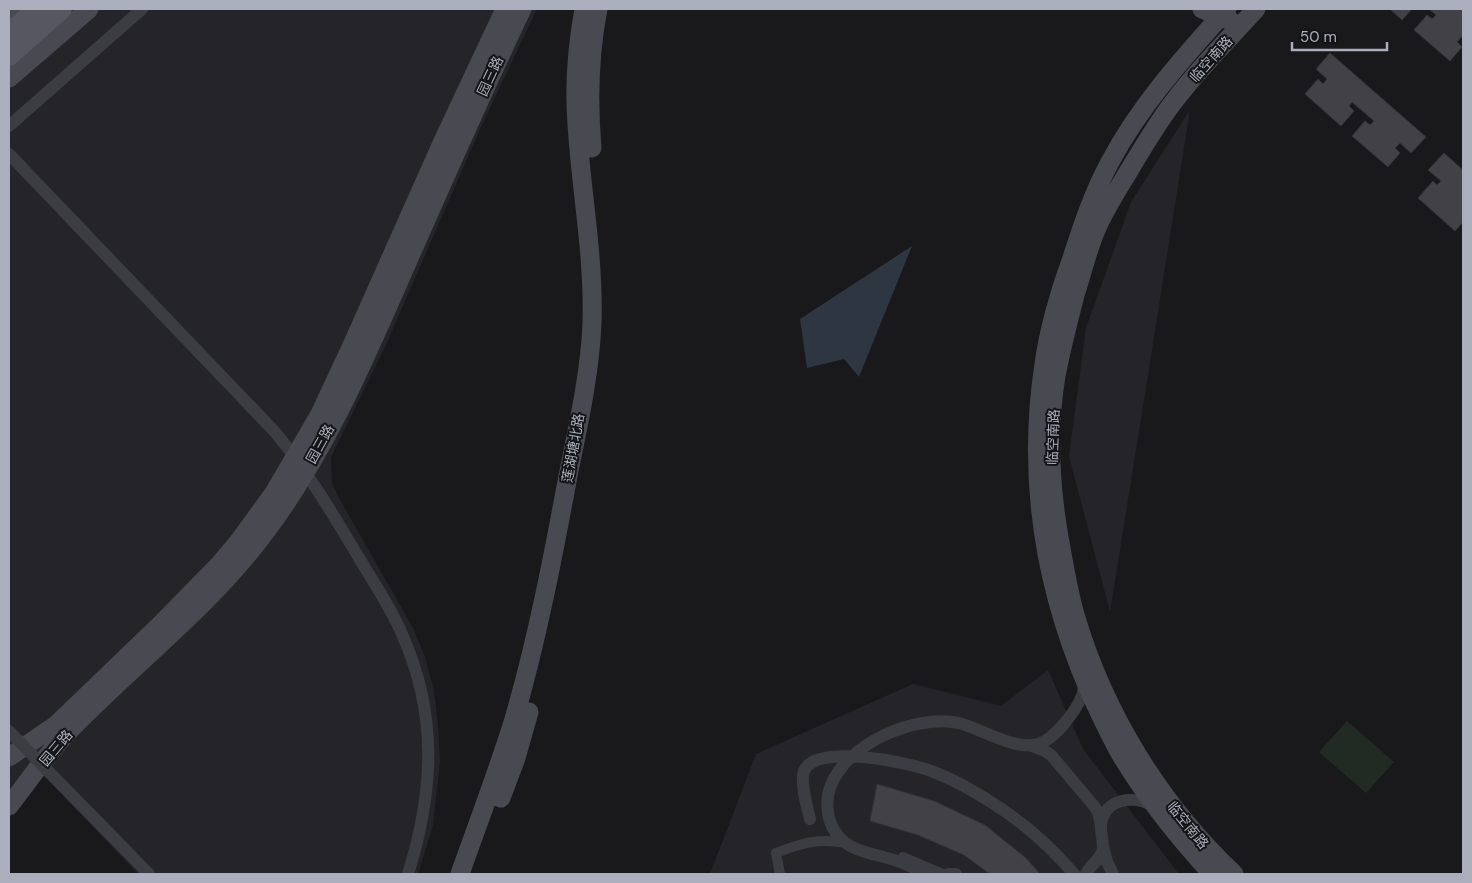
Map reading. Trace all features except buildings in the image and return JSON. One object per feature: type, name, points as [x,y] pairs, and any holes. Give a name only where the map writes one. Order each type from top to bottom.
[{"type":"main road","points":[[9,33],[37,9]]},
{"type":"main road","points":[[9,56],[62,9]]},
{"type":"main road","points":[[9,78],[89,9]]},
{"type":"main road","name":"园三路","points":[[9,806],[65,735],[230,575],[260,540],[286,504],[320,414],[443,141],[505,9]]},
{"type":"main road","name":"园三路","points":[[9,756],[56,724],[163,622],[218,566],[239,541],[274,492],[300,465],[358,371],[455,151],[522,9]]},
{"type":"main road","name":"莲湖塘北路","points":[[460,874],[503,754],[527,671],[563,504],[588,363],[592,324],[592,274],[577,132],[575,84],[576,61],[584,9]]},
{"type":"main road","name":"莲湖塘北路","points":[[474,874],[516,758],[539,674],[556,605],[574,515],[600,366],[605,324],[604,269],[589,117],[590,71],[598,9]]},
{"type":"main road","points":[[1202,9],[1224,13],[1248,14]]},
{"type":"main road","name":"临空南路","points":[[1212,874],[1186,846],[1157,809],[1120,753],[1101,718],[1070,645],[1048,562],[1042,523],[1037,439],[1044,361],[1055,312],[1066,273],[1099,183],[1143,108],[1160,85],[1224,13]]},
{"type":"main road","name":"临空南路","points":[[1234,874],[1208,850],[1171,805],[1145,766],[1114,712],[1076,618],[1063,562],[1054,507],[1051,461],[1052,419],[1056,378],[1066,329],[1096,230],[1135,160],[1174,100],[1248,14]]},
{"type":"street","points":[[9,126],[142,9]]},
{"type":"street","points":[[9,154],[275,432],[300,465],[342,528],[402,633],[423,695],[428,733],[426,800],[408,874]]},
{"type":"street","points":[[1026,745],[1037,745],[1046,741],[1057,732],[1081,698],[1084,679]]},
{"type":"street","points":[[810,819],[804,790],[804,770],[808,765],[868,744],[892,731],[908,726],[939,722],[958,723],[1008,741],[1038,748],[1051,755],[1098,812],[1107,862],[1113,874]]},
{"type":"street","points":[[9,731],[149,874]]},
{"type":"street","points":[[868,744],[853,757],[833,781],[827,798],[830,822],[835,832],[848,846],[905,863],[922,874]]},
{"type":"street","points":[[836,755],[910,764],[929,770],[969,789],[994,803],[1033,833],[1074,874]]},
{"type":"street","points":[[1101,825],[1106,811],[1119,802],[1133,799],[1141,800],[1157,809]]},
{"type":"street","points":[[780,874],[776,853],[804,842],[830,840],[867,847],[907,858],[943,874]]},
{"type":"street","points":[[1086,874],[1088,869],[1100,858],[1103,843]]},
{"type":"street","points":[[948,874],[956,874]]},
{"type":"shaded area","points":[[9,9],[537,9],[481,127],[385,347],[331,457],[332,483],[413,628],[425,657],[434,691],[440,761],[433,825],[418,874],[138,874],[43,775],[9,817]]},
{"type":"shaded area","points":[[1190,110],[1110,612],[1069,456],[1086,328],[1131,202]]},
{"type":"shaded area","points":[[912,246],[859,377],[844,359],[807,368],[800,319]]},
{"type":"shaded area","points":[[1048,670],[1083,749],[1179,874],[710,874],[756,754],[913,684],[1001,706]]},
{"type":"shaded area","points":[[1347,721],[1394,762],[1366,793],[1319,752]]}]
